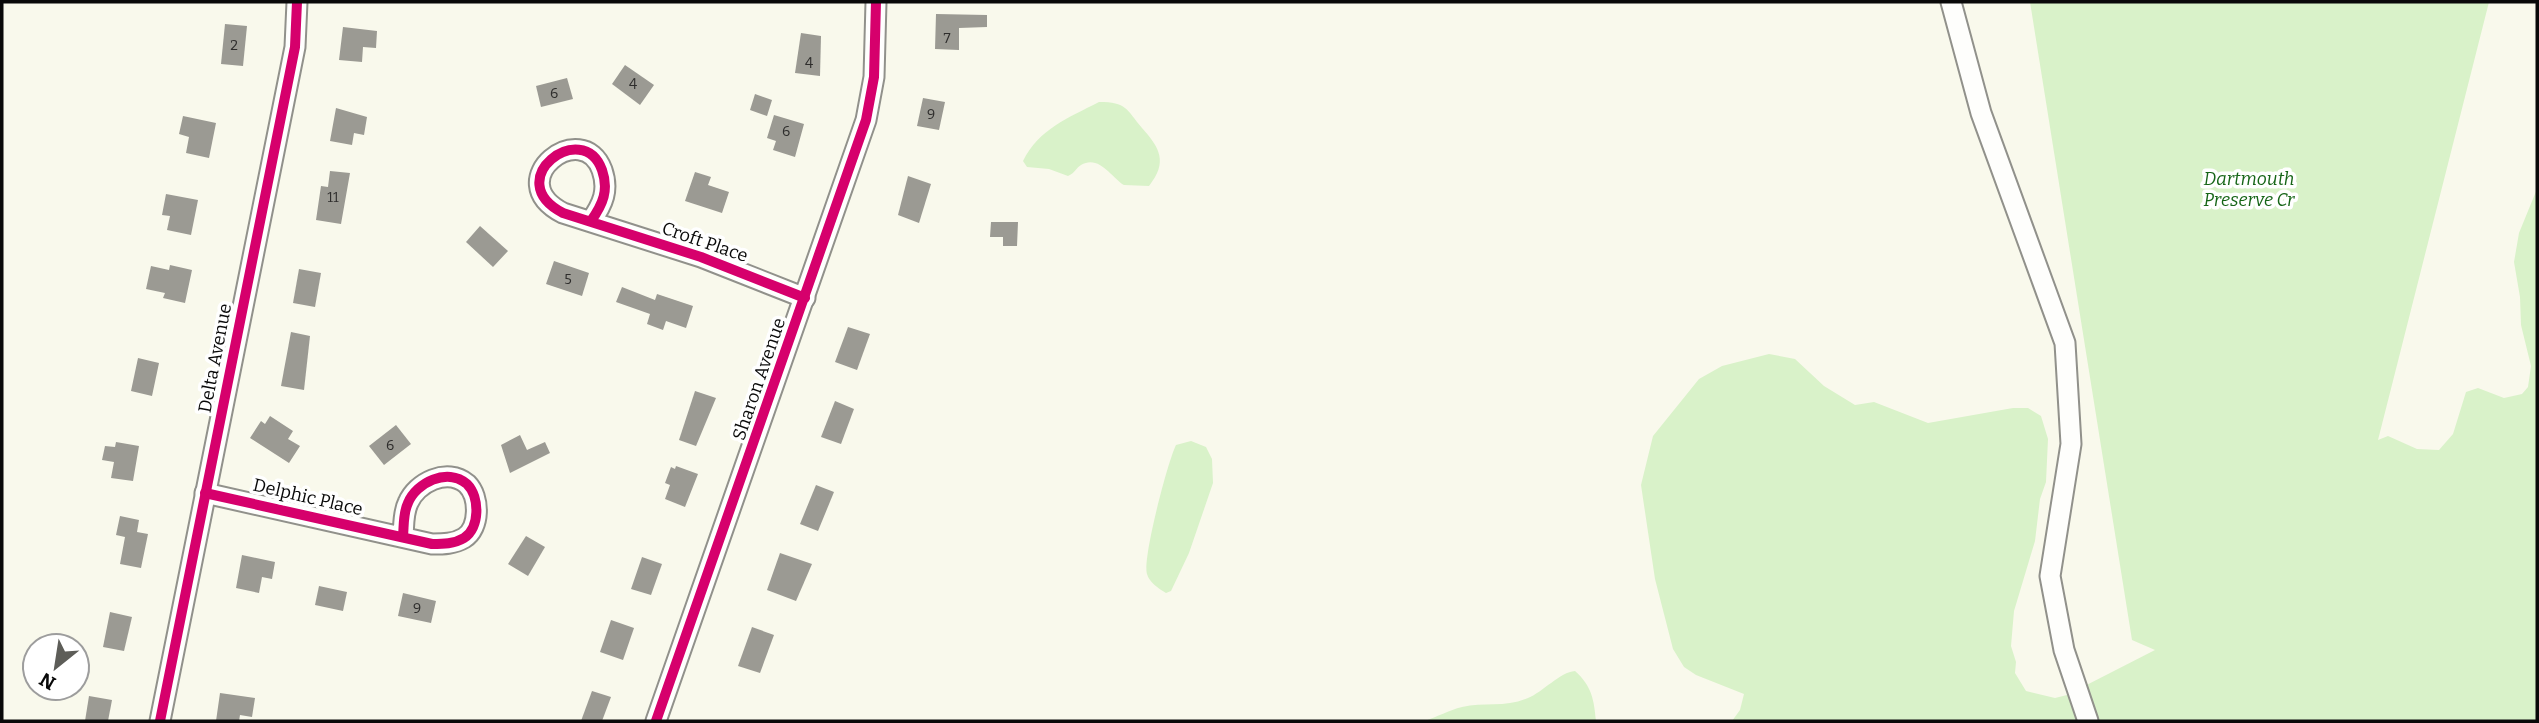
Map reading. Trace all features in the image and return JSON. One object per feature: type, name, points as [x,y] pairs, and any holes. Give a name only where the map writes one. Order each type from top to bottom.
[{"type":"street","name":"Delta Avenue","points":[[160,721],[295,47],[297,2]]},
{"type":"street","name":"Sharon Avenue","points":[[656,721],[866,120],[874,77],[876,2]]},
{"type":"street","points":[[1951,2],[1982,113],[2065,343],[2071,444],[2050,576],[2064,650],[2088,721]]},
{"type":"street","name":"Croft Place","points":[[591,221],[701,257],[805,298]]},
{"type":"street","name":"Delphic Place","points":[[205,492],[403,536]]},
{"type":"green space","name":"Dartmouth Preserve Cr","points":[[2030,2],[2489,2],[2378,440],[2388,436],[2417,449],[2439,450],[2453,434],[2466,392],[2478,388],[2504,398],[2522,394],[2528,387],[2531,366],[2521,325],[2514,262],[2519,233],[2537,189],[2537,721],[1732,721],[1740,710],[1744,694],[1696,675],[1684,667],[1673,649],[1655,579],[1641,485],[1653,436],[1699,379],[1722,366],[1769,354],[1795,359],[1824,386],[1855,405],[1874,402],[1928,423],[2013,408],[2028,408],[2041,416],[2048,439],[2046,482],[2040,499],[2035,541],[2014,611],[2011,646],[2016,662],[2015,673],[2026,691],[2055,698],[2067,695],[2155,650],[2132,640]]},
{"type":"green space","points":[[1099,102],[1121,105],[1129,111],[1153,142],[1160,162],[1149,186],[1124,185],[1094,162],[1081,165],[1068,176],[1049,169],[1027,167],[1023,161],[1046,132]]},
{"type":"green space","points":[[1191,441],[1206,447],[1212,459],[1213,483],[1189,553],[1171,591],[1166,593],[1148,577],[1148,550],[1172,455],[1176,445]]},
{"type":"green space","points":[[1575,671],[1591,694],[1596,721],[1425,721],[1462,707],[1520,701],[1534,695],[1563,675]]},
{"type":"building","points":[[936,14],[987,15],[987,27],[959,28],[959,50],[935,49]]},
{"type":"building","points":[[225,24],[247,26],[243,66],[221,64]]},
{"type":"building","points":[[343,27],[377,31],[376,48],[363,47],[362,62],[339,60]]},
{"type":"building","points":[[801,33],[821,36],[820,76],[795,73]]},
{"type":"building","points":[[625,65],[654,85],[640,105],[612,84]]},
{"type":"building","points":[[567,78],[573,99],[541,107],[536,86]]},
{"type":"building","points":[[755,94],[772,100],[767,116],[750,110]]},
{"type":"building","points":[[923,98],[945,102],[939,130],[917,126]]},
{"type":"building","points":[[336,108],[367,117],[364,135],[354,133],[352,145],[330,141]]},
{"type":"building","points":[[774,115],[804,124],[795,157],[773,150],[776,141],[767,138]]},
{"type":"building","points":[[183,116],[216,123],[209,158],[186,153],[189,137],[179,134]]},
{"type":"building","points":[[330,171],[350,173],[341,224],[316,220],[321,186],[328,187]]},
{"type":"building","points":[[695,172],[711,177],[708,185],[729,192],[722,213],[685,201]]},
{"type":"building","points":[[908,176],[931,184],[919,223],[898,215]]},
{"type":"building","points":[[166,194],[198,200],[191,235],[167,230],[170,216],[162,215]]},
{"type":"building","points":[[991,222],[1018,222],[1017,246],[1003,246],[1003,237],[990,237]]},
{"type":"building","points":[[480,226],[508,251],[493,267],[466,242]]},
{"type":"building","points":[[554,261],[589,273],[582,296],[546,284]]},
{"type":"building","points":[[170,265],[192,270],[185,303],[163,298],[165,293],[146,289],[151,266],[169,270]]},
{"type":"building","points":[[299,269],[321,273],[315,307],[293,303]]},
{"type":"building","points":[[622,287],[655,300],[657,294],[693,306],[686,328],[666,321],[663,330],[647,324],[650,314],[616,302]]},
{"type":"building","points":[[848,327],[870,334],[857,370],[835,362]]},
{"type":"building","points":[[291,332],[310,336],[304,390],[281,386]]},
{"type":"building","points":[[138,358],[159,363],[152,396],[131,391]]},
{"type":"building","points":[[695,391],[716,398],[696,446],[679,440]]},
{"type":"building","points":[[835,401],[854,409],[841,444],[821,437]]},
{"type":"building","points":[[270,416],[293,431],[288,439],[300,446],[289,463],[250,438],[261,421],[265,424]]},
{"type":"building","points":[[396,425],[411,444],[384,465],[369,446]]},
{"type":"building","points":[[520,435],[527,450],[545,442],[550,453],[510,473],[501,445]]},
{"type":"building","points":[[116,442],[139,446],[133,481],[111,478],[114,462],[102,460],[105,446],[115,447]]},
{"type":"building","points":[[676,466],[698,474],[685,507],[665,499],[670,485],[665,483],[671,467],[675,469]]},
{"type":"building","points":[[816,485],[834,492],[818,531],[800,524]]},
{"type":"building","points":[[120,516],[139,520],[137,532],[148,534],[141,568],[120,564],[125,537],[116,535]]},
{"type":"building","points":[[526,536],[545,547],[528,576],[508,564]]},
{"type":"building","points":[[780,553],[812,564],[796,601],[767,590]]},
{"type":"building","points":[[242,555],[275,562],[272,579],[262,577],[259,593],[236,588]]},
{"type":"building","points":[[642,557],[662,564],[651,595],[631,589]]},
{"type":"building","points":[[319,586],[347,592],[343,611],[315,605]]},
{"type":"building","points":[[403,593],[436,601],[431,623],[398,616]]},
{"type":"building","points":[[110,612],[132,617],[124,651],[103,647]]},
{"type":"building","points":[[611,620],[634,628],[623,660],[600,652]]},
{"type":"building","points":[[752,627],[774,635],[760,673],[738,666]]},
{"type":"building","points":[[592,691],[611,697],[602,721],[581,721]]},
{"type":"building","points":[[220,693],[255,698],[252,717],[240,715],[239,721],[216,721]]},
{"type":"building","points":[[91,696],[112,700],[108,721],[85,721]]},
{"type":"cycle path","points":[[160,721],[295,47],[297,2]]},
{"type":"cycle path","points":[[656,721],[866,120],[874,77],[876,2]]},
{"type":"cycle path","points":[[591,221],[604,197],[602,170],[592,155],[579,150],[564,152],[551,159],[542,171],[539,185],[546,200],[563,213],[701,257],[805,298]]},
{"type":"cycle path","points":[[205,493],[436,544],[464,538],[473,527],[476,504],[467,484],[459,479],[442,477],[418,489],[408,503],[404,515],[403,536]]}]
